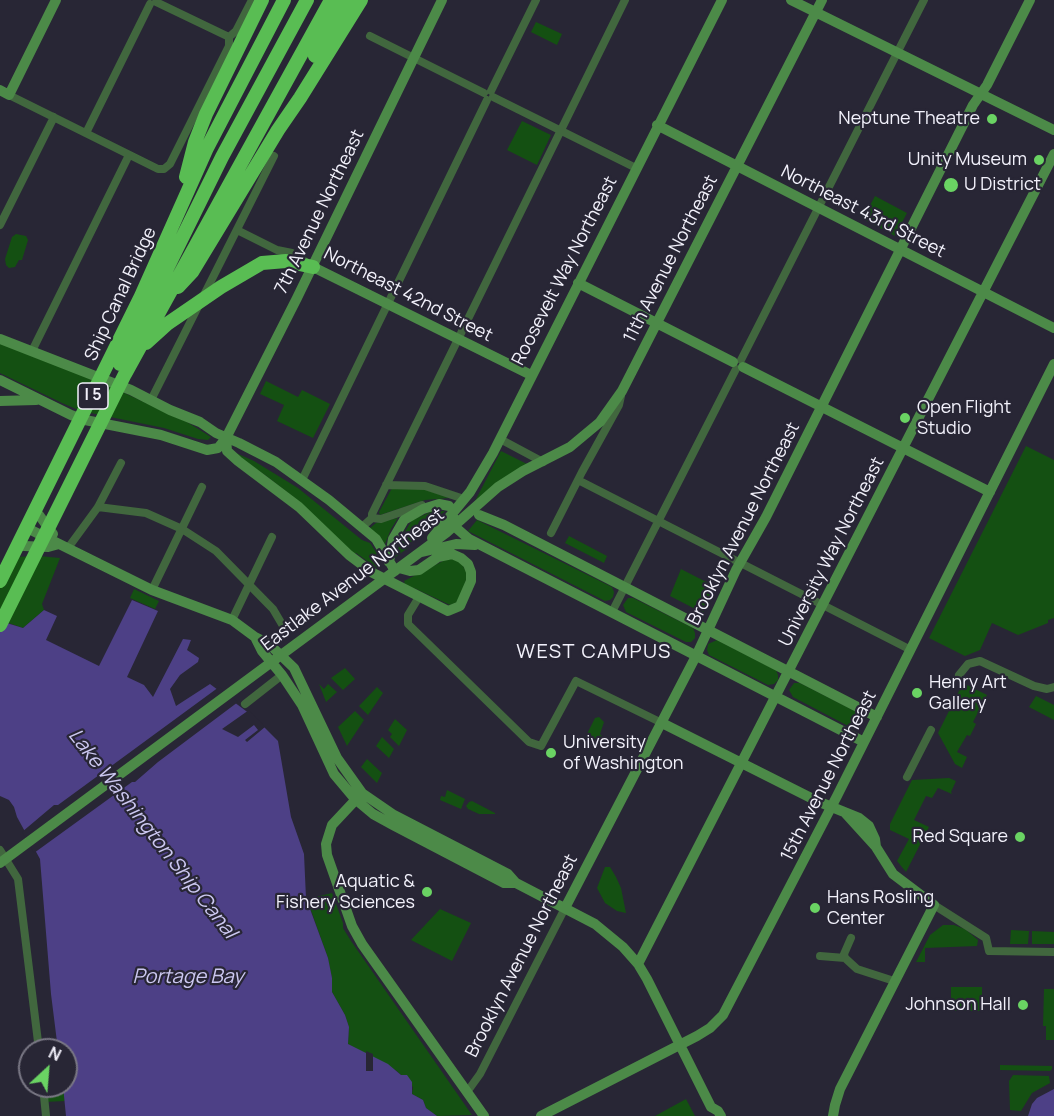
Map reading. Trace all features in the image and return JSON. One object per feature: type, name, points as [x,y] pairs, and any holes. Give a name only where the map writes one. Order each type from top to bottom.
[{"type":"highway","points":[[201,145],[227,70],[262,0]]},
{"type":"highway","points":[[201,145],[284,0]]},
{"type":"highway","points":[[156,304],[222,157],[308,0]]},
{"type":"highway","name":"I 5","points":[[156,304],[331,0]]},
{"type":"highway","points":[[278,130],[294,94],[346,0]]},
{"type":"highway","points":[[156,304],[192,272],[278,130],[361,0]]},
{"type":"highway","name":"Ship Canal Bridge","points":[[0,581],[141,297],[179,208],[201,145]]},
{"type":"highway","points":[[101,404],[146,342],[167,324],[221,287],[268,261],[286,261],[313,267]]},
{"type":"highway","name":"Ship Canal Bridge","points":[[0,605],[101,404],[156,304]]},
{"type":"highway","name":"Ship Canal Bridge","points":[[0,625],[125,374],[156,304]]},
{"type":"street","points":[[56,0],[4,93],[160,169],[170,164],[229,46],[229,37],[236,31],[252,0]]},
{"type":"street","name":"7th Avenue Northeast","points":[[226,438],[313,267],[442,0]]},
{"type":"street","points":[[302,480],[536,0]]},
{"type":"street","points":[[362,527],[372,518],[386,485],[625,0]]},
{"type":"street","points":[[657,125],[722,0]]},
{"type":"street","points":[[791,0],[1054,130]]},
{"type":"street","name":"11th Avenue Northeast","points":[[551,533],[619,405],[622,391],[822,0]]},
{"type":"street","points":[[612,612],[924,0]]},
{"type":"street","name":"Brooklyn Avenue Northeast","points":[[467,1092],[480,1074],[564,908],[662,723],[740,563],[822,407],[973,105],[987,85],[1030,0]]},
{"type":"street","points":[[86,133],[153,1],[229,37]]},
{"type":"street","points":[[370,36],[631,165]]},
{"type":"street","points":[[0,225],[54,117]]},
{"type":"street","name":"Roosevelt Way Northeast","points":[[450,523],[500,439],[578,283],[631,165],[644,141],[652,136],[657,125]]},
{"type":"street","name":"Northeast 43rd Street","points":[[657,125],[1054,328]]},
{"type":"street","name":"University Way Northeast","points":[[638,964],[824,606],[1054,154]]},
{"type":"street","points":[[32,351],[129,155]]},
{"type":"street","points":[[151,400],[274,156]]},
{"type":"street","name":"Northeast 42nd Street","points":[[237,230],[278,250],[292,253],[313,267],[531,375]]},
{"type":"street","points":[[578,283],[990,492]]},
{"type":"street","points":[[0,339],[131,390],[200,422],[226,438],[257,451],[302,480],[362,527],[379,542],[393,569]]},
{"type":"street","name":"15th Avenue Northeast","points":[[542,1116],[710,1028],[726,1011],[832,807],[1054,364]]},
{"type":"street","points":[[0,380],[85,420],[161,435],[207,450],[215,450],[226,438]]},
{"type":"street","name":"Eastlake Avenue Northeast","points":[[0,863],[393,569],[422,550],[450,523],[477,511],[506,482],[570,447],[593,429],[606,415],[622,391]]},
{"type":"street","points":[[0,401],[39,400]]},
{"type":"street","points":[[0,559],[12,557],[24,546],[85,420]]},
{"type":"street","points":[[226,438],[227,451],[299,507],[356,561],[373,573],[445,611],[460,606],[470,586],[471,572],[465,560],[457,555],[447,554],[438,557],[419,570],[393,569]]},
{"type":"street","points":[[500,439],[543,462]]},
{"type":"street","points":[[24,546],[64,546],[98,507],[121,463]]},
{"type":"street","points":[[578,480],[911,650]]},
{"type":"street","points":[[386,485],[425,486],[463,501]]},
{"type":"street","points":[[152,590],[202,487]]},
{"type":"street","points":[[372,518],[381,519],[423,505],[444,505]]},
{"type":"street","points":[[393,569],[391,544],[401,524],[417,512],[444,505]]},
{"type":"street","points":[[98,507],[146,513],[182,530],[216,551],[273,609],[286,631]]},
{"type":"street","points":[[477,511],[877,717]]},
{"type":"street","points":[[39,515],[64,546]]},
{"type":"street","points":[[450,523],[465,536],[482,545],[864,742]]},
{"type":"street","points":[[32,530],[152,590],[232,620],[269,644],[294,668],[358,796]]},
{"type":"street","points":[[232,620],[272,537]]},
{"type":"street","points":[[422,550],[456,544],[482,545]]},
{"type":"street","points":[[419,597],[408,615],[408,624],[529,742],[542,746],[576,681],[846,814],[876,847],[893,874],[934,905],[986,938],[989,951],[1054,952]]},
{"type":"street","points":[[255,637],[262,651],[302,705],[334,774],[358,796],[508,874],[516,884],[564,908],[608,934],[623,947],[638,964],[680,1044],[711,1112],[718,1111],[721,1116]]},
{"type":"street","points":[[959,675],[968,664],[980,661],[1034,686],[1054,687]]},
{"type":"street","points":[[245,704],[282,675]]},
{"type":"street","points":[[907,777],[932,730]]},
{"type":"street","points":[[358,796],[332,825],[326,844],[327,855],[352,926],[362,944],[484,1116]]},
{"type":"street","points":[[0,849],[18,879],[38,1038]]},
{"type":"street","points":[[833,1116],[840,1089],[934,905]]},
{"type":"street","points":[[845,958],[844,954],[851,938]]},
{"type":"street","points":[[820,956],[845,958],[857,969],[891,980]]},
{"type":"street","points":[[44,1098],[46,1116]]},
{"type":"green space","points":[[536,22],[562,34],[557,45],[531,32]]},
{"type":"green space","points":[[522,121],[551,135],[537,165],[507,150]]},
{"type":"green space","points":[[875,196],[907,213],[895,236],[863,219]]},
{"type":"green space","points":[[16,234],[26,236],[28,240],[22,260],[19,260],[15,267],[9,268],[5,259],[12,237]]},
{"type":"green space","points":[[0,343],[90,377],[187,422],[211,437],[208,440],[198,439],[164,428],[81,411],[62,403],[0,373]]},
{"type":"green space","points":[[266,381],[298,397],[302,390],[330,404],[313,438],[277,421],[284,405],[260,394]]},
{"type":"green space","points":[[1026,446],[1054,460],[1054,618],[1048,620],[1048,623],[1018,635],[992,623],[980,650],[965,656],[929,638]]},
{"type":"green space","points":[[501,451],[529,465],[475,501]]},
{"type":"green space","points":[[236,453],[254,461],[298,488],[362,540],[370,543],[376,552],[379,564],[377,568],[356,553],[354,554],[296,499],[242,460]]},
{"type":"green space","points":[[392,488],[425,489],[449,498],[425,500],[380,515],[379,512]]},
{"type":"green space","points":[[433,511],[445,511],[407,546],[408,548],[394,558],[412,520]]},
{"type":"green space","points":[[398,518],[385,544],[370,528],[376,523]]},
{"type":"green space","points":[[477,520],[612,587],[613,597],[605,601],[468,531]]},
{"type":"green space","points":[[569,536],[607,556],[604,563],[565,543]]},
{"type":"green space","points":[[12,557],[60,558],[42,604],[44,610],[23,628],[0,620],[0,570]]},
{"type":"green space","points":[[449,558],[461,562],[468,575],[458,602],[450,605],[414,588],[406,587],[404,581]]},
{"type":"green space","points":[[681,569],[716,587],[703,613],[670,596]]},
{"type":"green space","points":[[134,589],[159,601],[155,609],[130,598]]},
{"type":"green space","points":[[628,598],[633,598],[693,628],[695,638],[691,642],[686,642],[626,612],[623,605]]},
{"type":"green space","points":[[717,640],[776,670],[778,680],[768,685],[709,655],[708,644]]},
{"type":"green space","points":[[345,668],[355,679],[343,690],[331,678]]},
{"type":"green space","points":[[794,683],[800,683],[859,713],[862,718],[861,723],[852,728],[793,697],[789,690]]},
{"type":"green space","points":[[963,683],[987,695],[973,722],[976,724],[970,736],[967,735],[957,752],[967,757],[962,768],[955,764],[938,733]]},
{"type":"green space","points":[[319,684],[324,689],[328,684],[337,692],[326,702]]},
{"type":"green space","points":[[377,687],[383,693],[368,715],[359,706]]},
{"type":"green space","points":[[1036,696],[1054,705],[1054,720],[1029,707]]},
{"type":"green space","points":[[355,711],[364,720],[347,746],[338,727]]},
{"type":"green space","points":[[599,717],[604,722],[600,734],[604,739],[600,746],[594,743],[587,746],[582,744],[595,718]]},
{"type":"green space","points":[[395,719],[407,730],[399,746],[390,737],[392,734],[388,730]]},
{"type":"green space","points":[[382,737],[394,749],[389,758],[376,746]]},
{"type":"green space","points":[[367,759],[382,773],[377,783],[361,767]]},
{"type":"green space","points":[[949,778],[956,781],[952,794],[938,788],[932,798],[926,796],[914,820],[929,827],[906,872],[897,861],[909,839],[890,830],[890,824],[912,780]]},
{"type":"green space","points":[[447,790],[465,799],[461,809],[440,800],[441,796],[445,797]]},
{"type":"green space","points":[[472,801],[495,814],[479,814],[468,809],[466,806]]},
{"type":"green space","points":[[605,867],[610,867],[616,877],[621,888],[626,913],[617,911],[605,903],[597,888]]},
{"type":"green space","points":[[332,893],[343,928],[351,941],[472,1115],[437,1116],[426,1108],[423,1100],[412,1094],[413,1087],[397,1071],[348,1044],[349,1027],[332,992],[328,958],[307,899]]},
{"type":"green space","points":[[440,909],[471,923],[452,961],[411,940]]},
{"type":"green space","points":[[943,925],[954,925],[965,929],[978,940],[977,946],[925,948],[925,962],[916,962],[930,935]]},
{"type":"green space","points":[[1011,930],[1029,931],[1028,944],[1010,944]]},
{"type":"green space","points":[[1032,931],[1054,932],[1054,944],[1032,944]]},
{"type":"green space","points":[[951,987],[982,987],[982,1011],[951,1011]]},
{"type":"green space","points":[[1044,989],[1054,989],[1054,1040],[1046,1040],[1046,1026],[1043,1026]]},
{"type":"green space","points":[[1000,1065],[1052,1066],[1052,1069],[1050,1071],[1000,1070]]},
{"type":"green space","points":[[1013,1075],[1049,1076],[1050,1083],[1032,1093],[1021,1111],[1010,1110],[1009,1081]]},
{"type":"green space","points":[[44,1098],[65,1098],[65,1101],[44,1102]]},
{"type":"green space","points":[[686,1099],[695,1116],[655,1116]]},
{"type":"water","name":"Portage Bay","points":[[132,600],[158,611],[127,677],[144,685],[153,697],[183,639],[191,640],[187,650],[199,658],[198,662],[180,675],[170,689],[176,706],[210,684],[254,717],[278,741],[291,817],[304,854],[306,898],[328,958],[332,992],[349,1027],[348,1044],[388,1064],[401,1075],[407,1075],[412,1082],[412,1094],[423,1100],[426,1108],[437,1116],[66,1116],[64,1098],[78,1098],[78,1038],[56,1038],[40,859],[14,807],[9,800],[0,796],[0,621],[23,628],[44,610],[57,616],[46,640],[99,666]]},
{"type":"water","points":[[1054,1089],[1054,1116],[1028,1116],[1037,1098]]},
{"type":"pier","points":[[219,687],[238,702],[135,782],[34,853],[22,832],[54,805],[58,805]]},
{"type":"pier","points":[[249,710],[265,727],[247,742],[245,740],[258,730],[254,725],[238,737],[222,729]]},
{"type":"pier","points":[[366,1051],[373,1054],[373,1071],[366,1071]]},
{"type":"place","name":"Neptune Theatre","points":[[992,119]]},
{"type":"place","name":"Unity Museum","points":[[1039,160]]},
{"type":"place","name":"U District","points":[[951,185]]},
{"type":"place","name":"Open Flight Studio","points":[[905,418]]},
{"type":"place","name":"Henry Art Gallery","points":[[917,693]]},
{"type":"place","name":"University of Washington","points":[[551,753]]},
{"type":"place","name":"Red Square","points":[[1020,837]]},
{"type":"place","name":"Aquatic & Fishery Sciences","points":[[427,892]]},
{"type":"place","name":"Hans Rosling Center","points":[[815,908]]},
{"type":"place","name":"Johnson Hall","points":[[1023,1005]]},
{"type":"district","name":"WEST CAMPUS","points":[[594,652]]},
{"type":"water label","name":"Lake Washington Ship Canal","points":[[152,834]]}]
